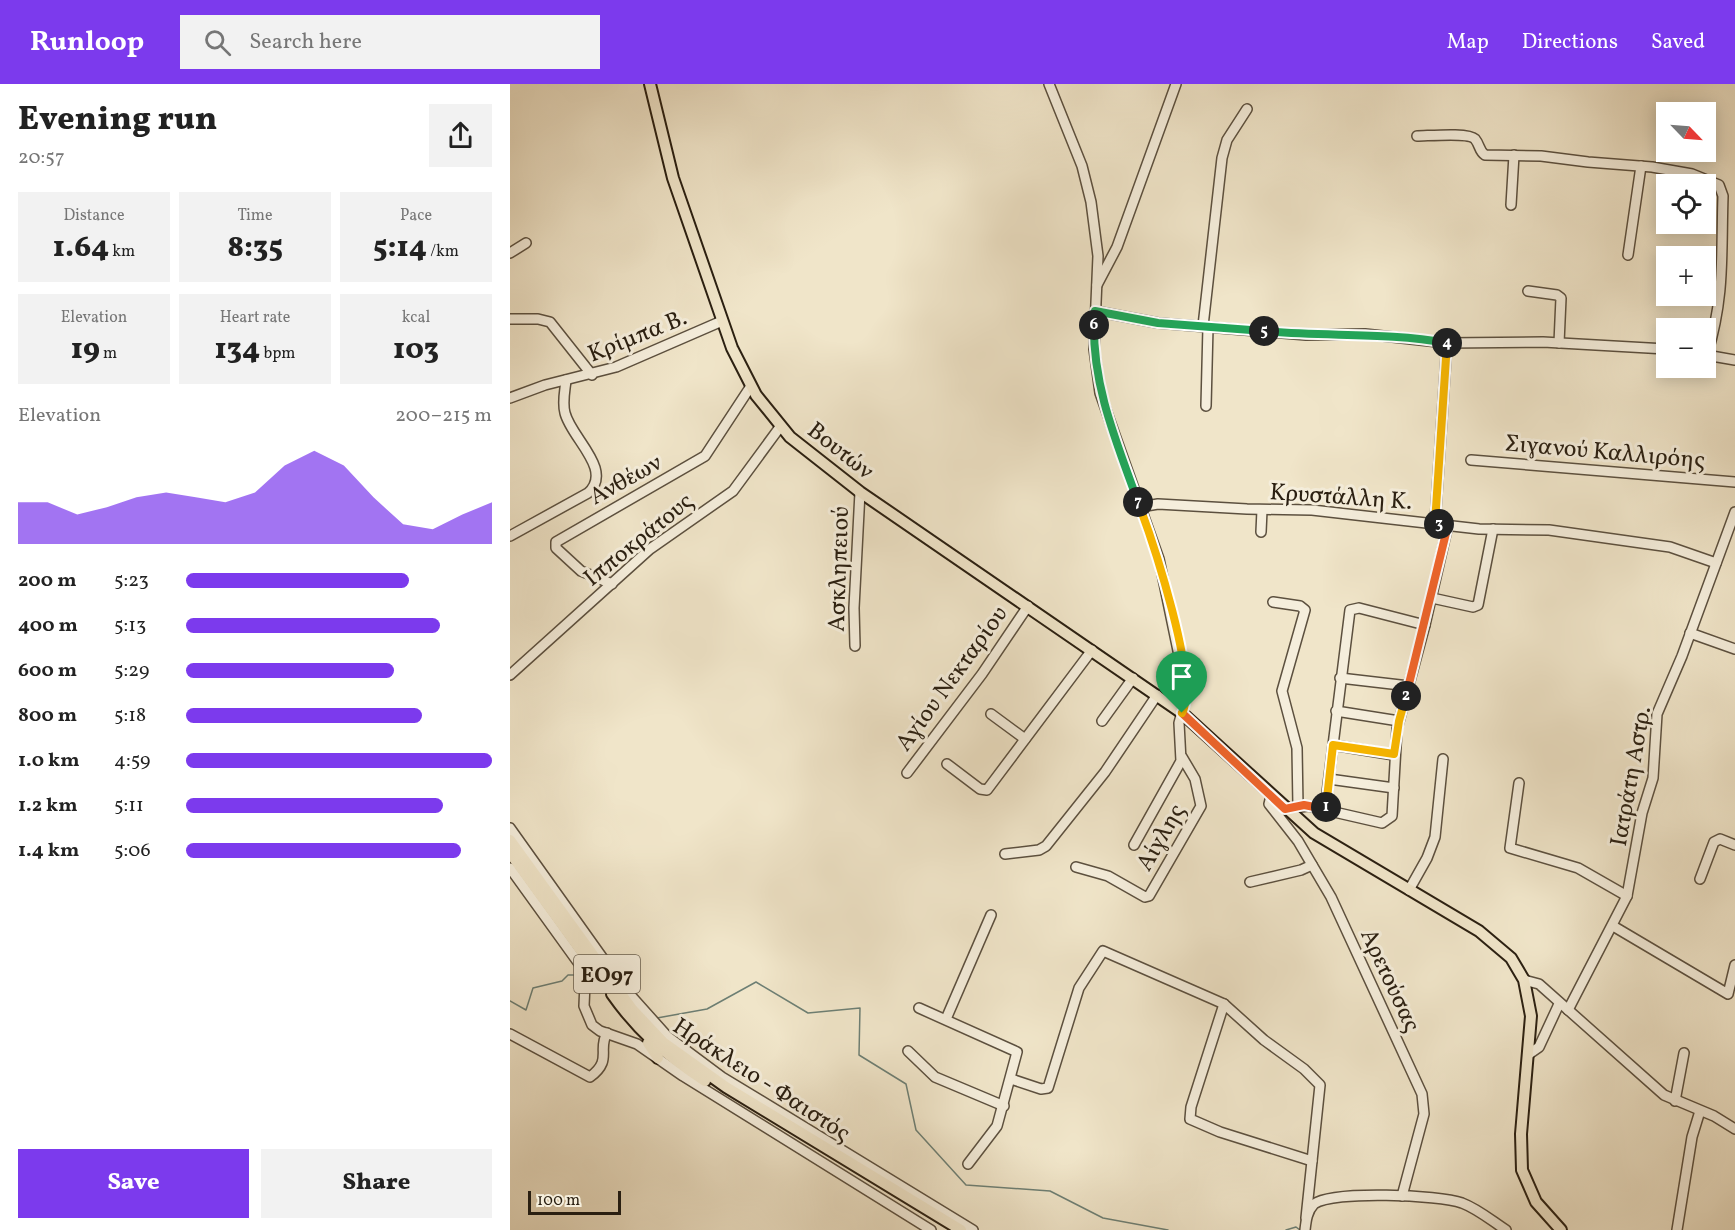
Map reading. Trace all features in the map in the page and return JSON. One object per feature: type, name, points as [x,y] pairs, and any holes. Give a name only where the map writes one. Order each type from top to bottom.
[{"type":"main road","name":"Βουτών","points":[[650,84],[667,157],[722,321],[751,386],[780,426],[810,455],[860,492],[1182,713],[1285,809],[1325,840],[1493,940],[1511,958],[1524,980]]},
{"type":"main road","name":"Ηράκλειο - Φαιστός","points":[[510,840],[646,1026],[663,1042],[723,1087],[948,1230]]},
{"type":"main road","name":"Ηράκλειο - Φαιστός","points":[[510,853],[626,1014],[658,1048],[961,1230]]},
{"type":"main road","points":[[562,900],[568,920]]},
{"type":"main road","points":[[1524,980],[1532,1016],[1521,1134],[1522,1170],[1527,1187],[1539,1208],[1561,1230]]},
{"type":"main road","points":[[626,1014],[658,1058]]},
{"type":"street","points":[[1049,84],[1086,181],[1098,256],[1094,349],[1100,393],[1159,559],[1187,694],[1179,723],[1182,757],[1174,777],[1134,845]]},
{"type":"street","points":[[1095,287],[1117,247],[1176,84]]},
{"type":"street","points":[[1206,406],[1206,326],[1222,158],[1227,140],[1247,109]]},
{"type":"street","points":[[1417,136],[1470,136],[1476,140],[1483,154],[1641,166],[1692,174],[1716,183],[1722,189],[1723,284],[1716,324]]},
{"type":"street","points":[[1511,205],[1514,155]]},
{"type":"street","points":[[1628,255],[1641,166]]},
{"type":"street","points":[[510,253],[526,243]]},
{"type":"street","points":[[1528,291],[1557,295],[1561,298],[1559,343]]},
{"type":"street","points":[[1095,311],[1158,323],[1306,335],[1365,334],[1447,343],[1559,343],[1656,348]]},
{"type":"street","points":[[510,319],[538,319],[550,322],[592,375]]},
{"type":"street","name":"Κρίμπα Β.","points":[[510,398],[545,385],[592,375],[626,363],[722,321]]},
{"type":"street","points":[[1435,523],[1447,343]]},
{"type":"street","points":[[1716,357],[1735,360]]},
{"type":"street","name":"Κρίμπα Β.","points":[[510,536],[588,493],[596,482],[596,470],[565,414],[566,380]]},
{"type":"street","name":"Ανθέων","points":[[612,584],[581,571],[559,552],[555,542],[701,458],[751,386]]},
{"type":"street","name":"Ιπποκράτους","points":[[510,675],[650,549],[733,491],[780,426]]},
{"type":"street","name":"Σιγανού Καλλιρόης","points":[[1471,460],[1735,482]]},
{"type":"street","name":"Ασκληπειού","points":[[855,646],[854,609],[860,492]]},
{"type":"street","name":"Κρυστάλλη Κ.","points":[[1140,507],[1169,504],[1324,511],[1493,529],[1549,530],[1657,545],[1685,551],[1716,563]]},
{"type":"street","points":[[1261,532],[1262,510]]},
{"type":"street","name":"Ιατράτη Αστρ.","points":[[1568,1010],[1614,926],[1627,896],[1642,813],[1652,785],[1657,714],[1735,512]]},
{"type":"street","points":[[1285,809],[1298,806],[1325,809],[1370,821],[1387,822],[1394,809],[1394,754],[1399,721],[1432,598],[1448,525]]},
{"type":"street","points":[[1432,598],[1473,607],[1478,605],[1493,529]]},
{"type":"street","points":[[1273,602],[1300,606],[1305,610],[1282,691],[1298,748],[1298,806]]},
{"type":"street","name":"Αγίου Νεκταρίου","points":[[907,773],[982,674],[1028,606]]},
{"type":"street","points":[[1325,809],[1348,615],[1352,608],[1425,625]]},
{"type":"street","points":[[1690,633],[1735,649]]},
{"type":"street","points":[[946,764],[977,787],[986,790],[1092,650]]},
{"type":"street","points":[[1102,721],[1133,678]]},
{"type":"street","points":[[1340,678],[1409,686]]},
{"type":"street","points":[[1005,854],[1039,850],[1046,846],[1105,772],[1157,695]]},
{"type":"street","points":[[1336,711],[1399,721]]},
{"type":"street","points":[[991,714],[1025,739]]},
{"type":"street","points":[[1333,745],[1394,754]]},
{"type":"street","name":"Αίγλης","points":[[1076,867],[1096,871],[1145,897],[1149,896],[1201,806],[1192,771],[1182,757]]},
{"type":"street","points":[[1409,890],[1434,840],[1443,759]]},
{"type":"street","points":[[1329,779],[1394,788]]},
{"type":"street","points":[[1519,783],[1510,849],[1578,868],[1627,896]]},
{"type":"street","name":"Αρετούσας","points":[[1271,796],[1269,804],[1312,865],[1340,914],[1422,1094],[1424,1114],[1402,1196]]},
{"type":"street","points":[[510,828],[624,988],[652,1022],[723,1087],[731,1106],[931,1230]]},
{"type":"street","points":[[1700,879],[1716,840],[1735,845]]},
{"type":"street","points":[[1250,882],[1301,870],[1312,865]]},
{"type":"street","points":[[510,868],[572,953],[584,978],[586,1016],[596,1028],[633,1042],[658,1058],[723,1087],[745,1090],[973,1230]]},
{"type":"street","points":[[946,1019],[991,915]]},
{"type":"street","points":[[1614,926],[1728,994],[1735,965]]},
{"type":"street","points":[[1011,1080],[1041,1089],[1048,1088],[1079,988],[1096,957],[1103,951],[1224,1004],[1264,1040],[1318,1082],[1320,1098],[1305,1229]]},
{"type":"street","points":[[1524,980],[1539,984],[1664,1095],[1735,1129]]},
{"type":"street","points":[[1224,1004],[1191,1107],[1190,1119],[1220,1132],[1312,1161]]},
{"type":"street","points":[[1529,1054],[1538,1049],[1559,1004]]},
{"type":"street","points":[[919,1008],[1016,1050],[1017,1058],[1004,1106],[992,1136],[968,1164]]},
{"type":"street","points":[[510,1034],[590,1077],[601,1068],[605,1059],[604,1039],[607,1033]]},
{"type":"street","points":[[908,1051],[935,1077],[1004,1106]]},
{"type":"street","points":[[1675,1101],[1684,1053]]},
{"type":"street","points":[[723,1087],[745,1090]]},
{"type":"street","points":[[723,1087],[731,1106]]},
{"type":"street","points":[[1677,1230],[1689,1155],[1700,1111]]},
{"type":"street","points":[[1306,1218],[1314,1204],[1326,1199],[1402,1196],[1462,1203],[1506,1230]]},
{"type":"waterway","points":[[510,1001],[526,1010],[533,988],[562,981],[568,975],[580,975]]},
{"type":"waterway","points":[[587,977],[599,983],[608,995]]},
{"type":"waterway","points":[[657,1018],[707,1009],[756,982],[808,1013],[860,1008],[859,1055],[906,1084],[916,1130],[966,1185],[1050,1191],[1103,1218],[1168,1230]]},
{"type":"waterway","points":[[615,1007],[625,1019]]},
{"type":"waterway","points":[[1286,1230],[1296,1227],[1300,1230]]},
{"type":"route","points":[[1095,311],[1158,323],[1306,335],[1365,334],[1447,343],[1435,523],[1448,525],[1425,625],[1399,721],[1394,754],[1333,745],[1325,809],[1304,805],[1285,809],[1182,713],[1186,706],[1187,694],[1159,559],[1116,442],[1096,376],[1095,311]]}]
